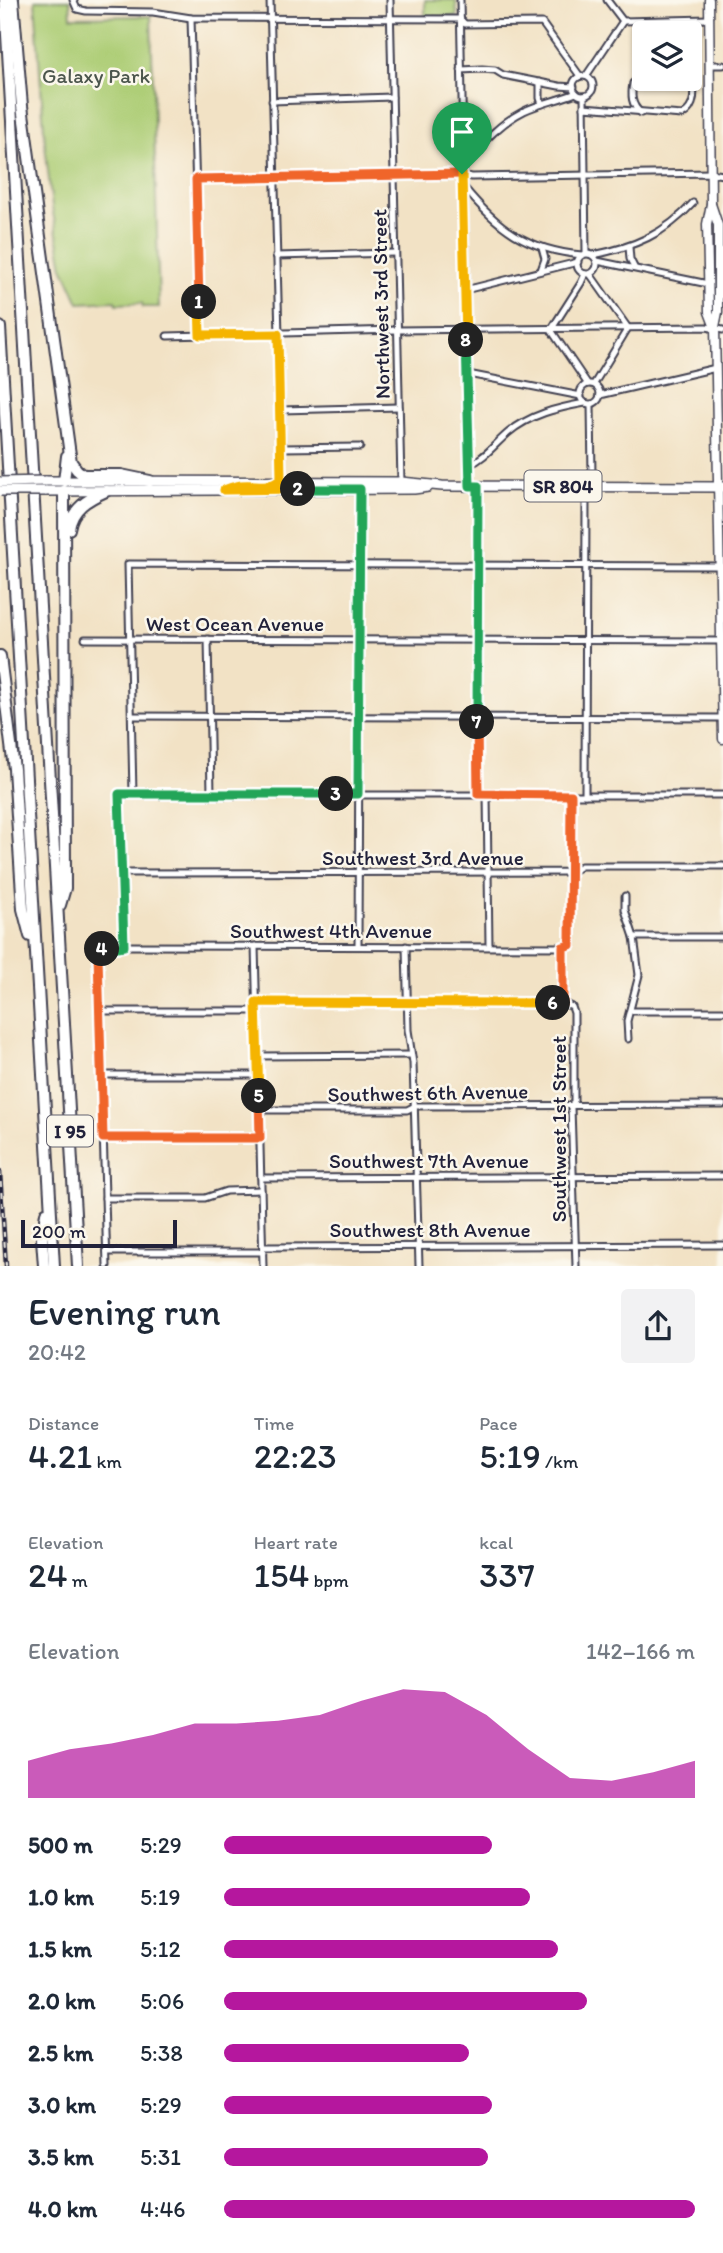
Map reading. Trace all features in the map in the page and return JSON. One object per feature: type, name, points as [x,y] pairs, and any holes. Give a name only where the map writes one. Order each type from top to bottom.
[{"type":"highway","name":"I 95","points":[[5,0],[78,1266]]},
{"type":"highway","points":[[13,0],[23,116],[67,445],[72,465],[81,474],[121,475],[150,481]]},
{"type":"highway","name":"I 95","points":[[0,327],[54,1266]]},
{"type":"highway","points":[[58,914],[65,888],[64,486],[67,445]]},
{"type":"highway","points":[[65,563],[73,515],[86,501],[106,491]]},
{"type":"highway","points":[[0,656],[15,778],[23,909],[36,962]]},
{"type":"highway","points":[[44,1266],[42,1239],[50,1189]]},
{"type":"main road","name":"SR 804","points":[[0,482],[45,486],[150,481],[280,481],[401,482],[439,486],[720,487]]},
{"type":"main road","points":[[224,490],[243,485],[272,485],[280,481]]},
{"type":"main road","name":"SR 804","points":[[0,491],[45,486]]},
{"type":"main road","name":"SR 804","points":[[64,486],[106,491],[414,489],[439,486]]},
{"type":"street","points":[[73,0],[76,9],[86,11],[153,12],[191,18],[460,19],[465,24],[542,23],[583,76],[591,80],[593,88],[584,96]]},
{"type":"street","points":[[270,0],[282,448],[280,481]]},
{"type":"street","name":"Northwest 3rd Street","points":[[390,0],[401,482]]},
{"type":"street","points":[[460,0],[464,290],[470,465],[474,486],[478,565],[478,794]]},
{"type":"street","points":[[607,0],[623,21]]},
{"type":"street","points":[[709,0],[711,204],[707,224],[708,284],[709,312],[719,329]]},
{"type":"street","points":[[191,18],[200,335]]},
{"type":"street","points":[[623,21],[709,19]]},
{"type":"street","points":[[575,90],[575,81],[583,76],[623,21]]},
{"type":"street","points":[[710,65],[723,65]]},
{"type":"street","points":[[461,70],[495,70],[503,75],[575,90],[584,96]]},
{"type":"street","points":[[540,82],[542,104]]},
{"type":"street","points":[[462,166],[491,134],[522,112],[575,90]]},
{"type":"street","points":[[632,91],[634,108],[641,113]]},
{"type":"street","points":[[584,107],[678,115],[689,111],[693,91]]},
{"type":"street","points":[[551,330],[588,274],[596,270],[590,256],[584,96]]},
{"type":"street","points":[[272,101],[392,97]]},
{"type":"street","points":[[619,110],[628,106],[632,98]]},
{"type":"street","points":[[196,179],[462,174],[472,177],[723,175]]},
{"type":"street","points":[[463,186],[498,225],[542,248],[590,256],[708,284]]},
{"type":"street","points":[[464,290],[629,247],[661,232],[693,202]]},
{"type":"street","points":[[711,204],[721,225],[716,368],[720,410],[723,739]]},
{"type":"street","points":[[629,247],[630,259],[635,268]]},
{"type":"street","points":[[541,270],[545,259],[542,248]]},
{"type":"street","points":[[276,256],[396,253]]},
{"type":"street","points":[[578,262],[578,269],[588,274],[628,328]]},
{"type":"street","points":[[580,396],[582,388],[591,384],[628,328]]},
{"type":"street","points":[[167,336],[397,330],[719,329]]},
{"type":"street","points":[[470,465],[480,460],[514,428],[536,415],[597,402],[600,395],[598,388],[591,384],[551,330]]},
{"type":"street","points":[[600,395],[716,368]]},
{"type":"street","points":[[468,374],[580,396],[588,404],[592,476],[586,498],[585,795]]},
{"type":"street","points":[[281,410],[399,407]]},
{"type":"street","points":[[282,448],[360,447]]},
{"type":"street","points":[[358,946],[360,489]]},
{"type":"street","points":[[133,794],[128,564],[721,566]]},
{"type":"street","name":"West Ocean Avenue","points":[[85,639],[722,641]]},
{"type":"street","points":[[208,639],[211,793]]},
{"type":"street","points":[[132,716],[723,718]]},
{"type":"street","points":[[124,946],[119,794],[723,795]]},
{"type":"street","points":[[487,794],[489,946]]},
{"type":"street","name":"Southwest 1st Street","points":[[571,795],[570,945],[563,947],[563,1003],[572,1007],[574,1013],[574,1101],[571,1107],[576,1266]]},
{"type":"street","name":"Southwest 3rd Avenue","points":[[122,873],[487,874],[571,872],[581,866],[723,866]]},
{"type":"street","points":[[625,896],[625,910],[634,937],[639,975],[627,1025],[628,1039]]},
{"type":"street","points":[[634,937],[723,937]]},
{"type":"street","points":[[255,946],[263,1266]]},
{"type":"street","points":[[407,946],[419,1266]]},
{"type":"street","name":"Southwest 4th Avenue","points":[[100,1011],[98,955],[100,950],[107,947],[563,947]]},
{"type":"street","points":[[256,1002],[563,1003]]},
{"type":"street","points":[[107,1266],[100,1011],[256,1011]]},
{"type":"street","points":[[630,1012],[723,1011]]},
{"type":"street","points":[[258,1056],[411,1055]]},
{"type":"street","points":[[102,1075],[258,1075]]},
{"type":"street","name":"Southwest 6th Avenue","points":[[259,1110],[407,1110],[415,1106],[723,1105]]},
{"type":"street","points":[[103,1138],[260,1138]]},
{"type":"street","name":"Southwest 7th Avenue","points":[[261,1178],[723,1176]]},
{"type":"street","points":[[105,1198],[205,1198],[226,1191],[261,1191]]},
{"type":"street","name":"Southwest 8th Avenue","points":[[107,1252],[419,1246],[723,1245]]},
{"type":"green space","name":"Galaxy Park","points":[[35,0],[70,0],[71,17],[151,16],[159,307],[143,307],[142,303],[117,304],[116,301],[79,303],[63,267],[52,207],[45,144]]},
{"type":"green space","points":[[425,0],[456,0],[457,16],[425,17]]},
{"type":"railway","points":[[0,1172],[6,1266]]},
{"type":"route","points":[[462,174],[470,486],[478,486],[478,794],[571,795],[570,945],[563,947],[563,1003],[256,1002],[260,1138],[103,1138],[98,955],[100,950],[107,947],[124,946],[119,794],[358,794],[360,489],[224,490],[243,485],[272,485],[280,481],[282,448],[278,334],[200,335],[196,179],[462,174]]}]
